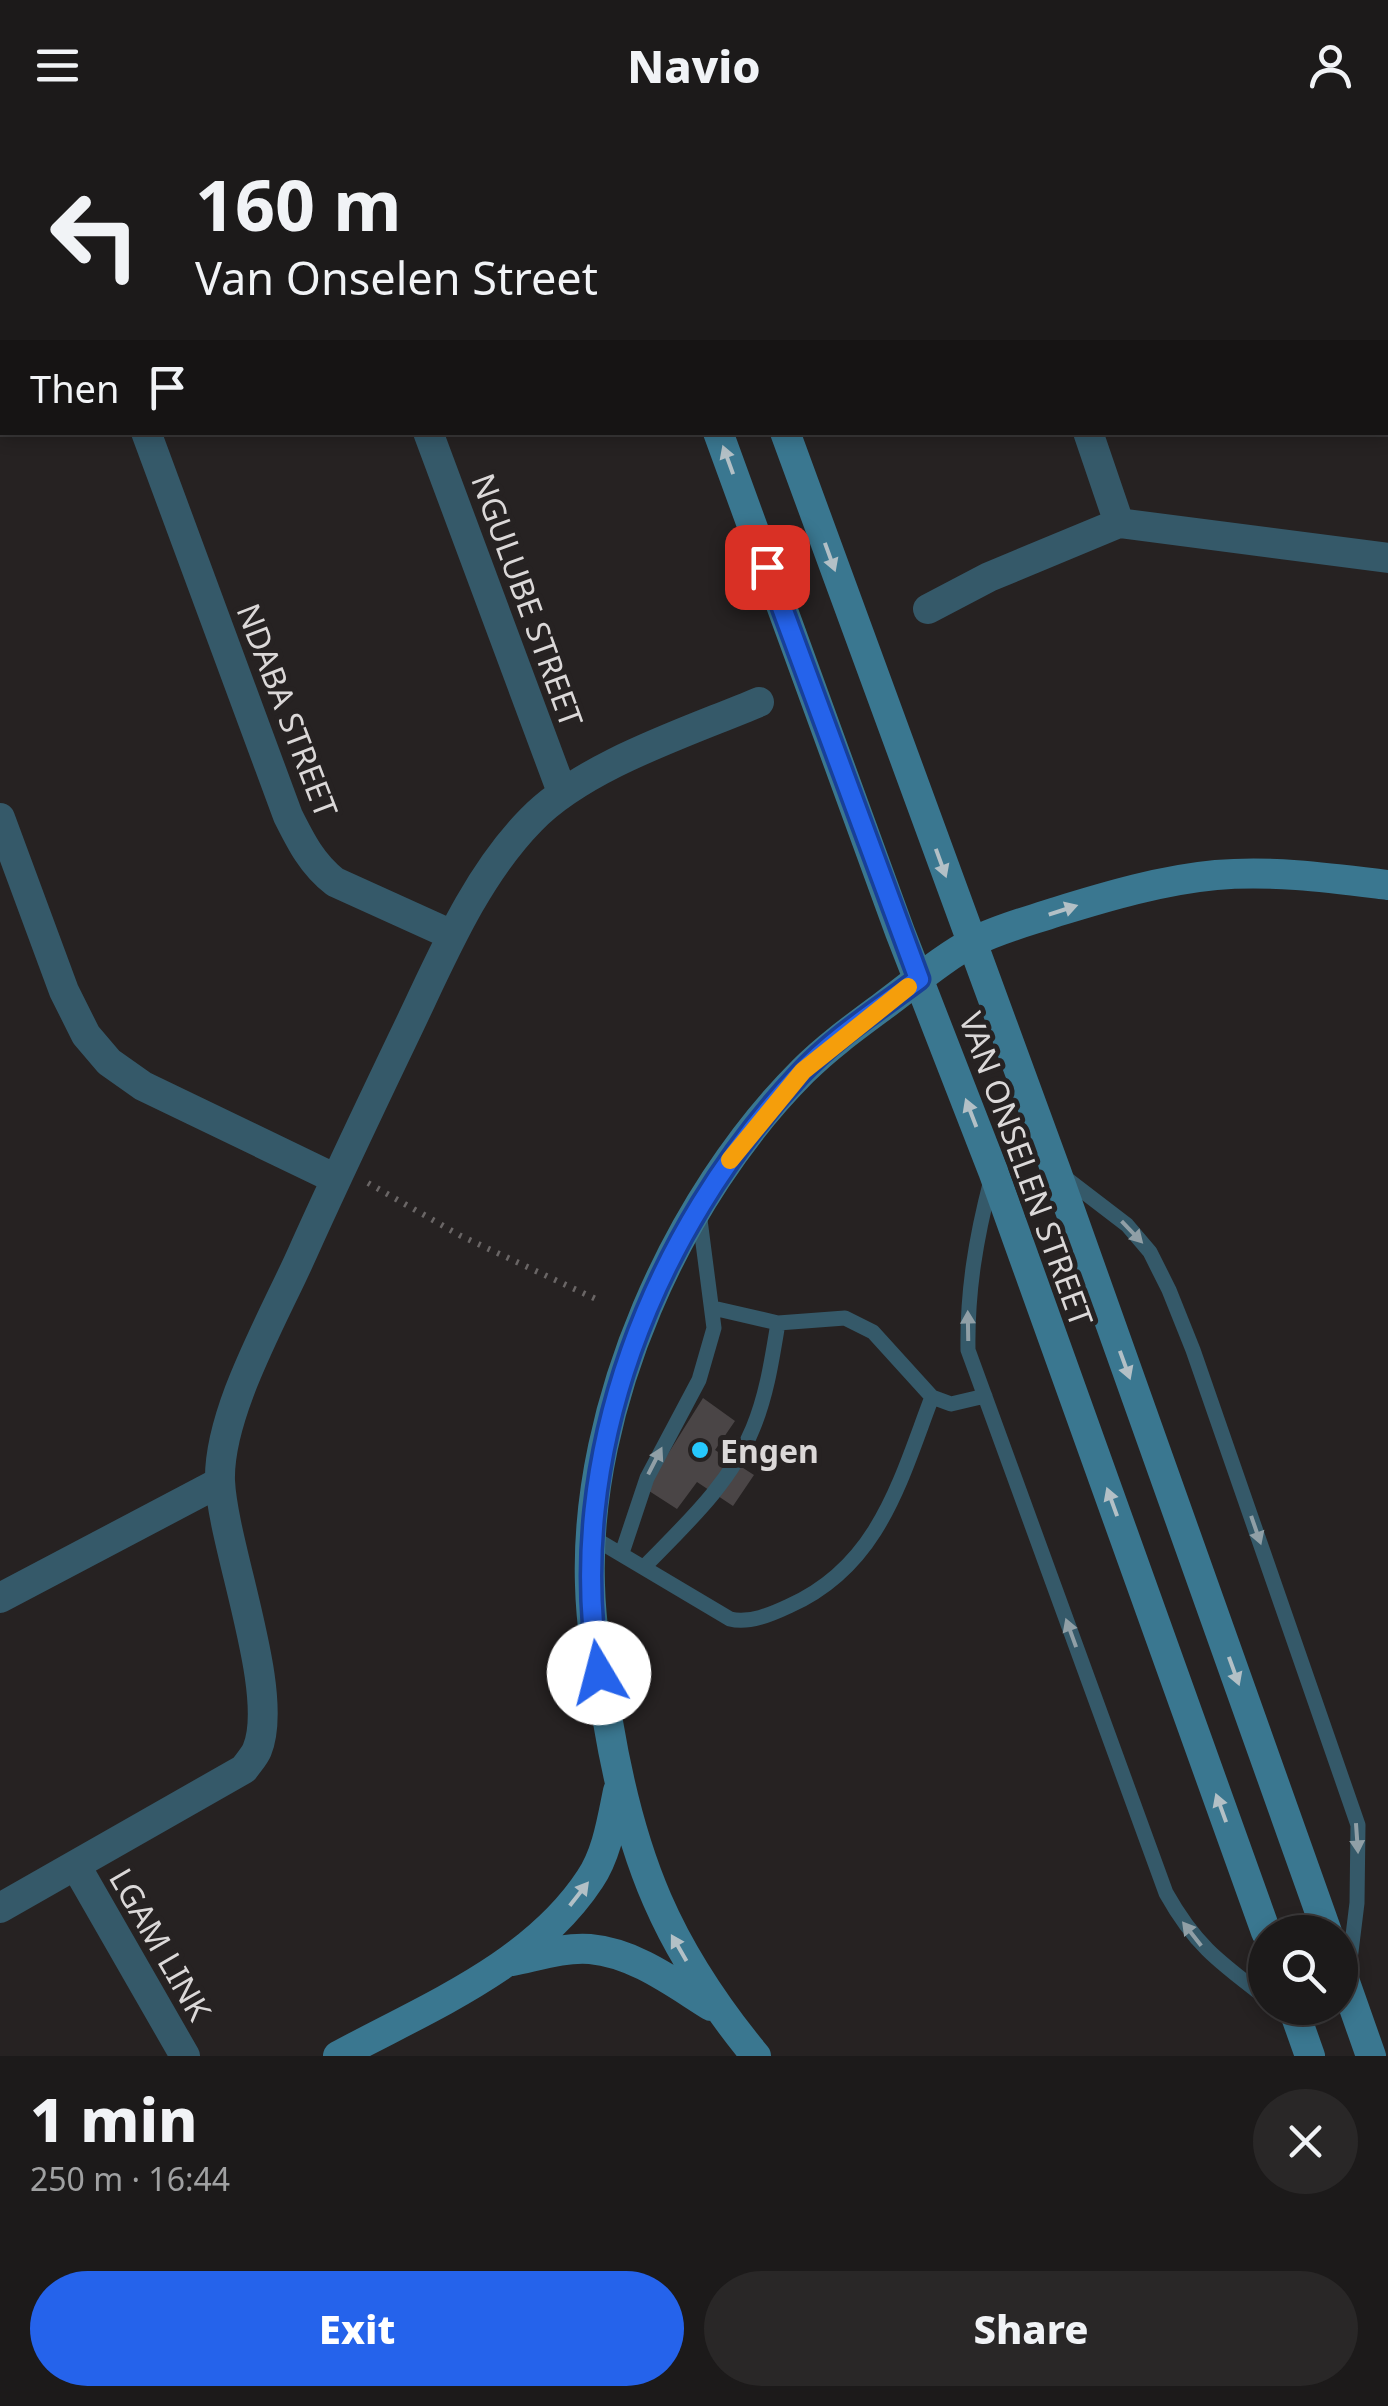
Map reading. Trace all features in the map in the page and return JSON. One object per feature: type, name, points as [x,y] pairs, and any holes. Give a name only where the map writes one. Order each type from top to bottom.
[{"type":"main road","name":"VAN ONSELEN STREET","points":[[719,435],[993,1171],[1260,1915]]},
{"type":"main road","name":"VAN ONSELEN STREET","points":[[786,435],[1056,1171],[1322,1915]]},
{"type":"main road","points":[[756,2056],[719,2012],[671,1935],[651,1891],[619,1788],[593,1635],[589,1581],[604,1444],[624,1372],[650,1305],[699,1207],[745,1140],[803,1071],[919,979],[971,943],[996,931],[1078,905],[1182,880],[1270,874],[1388,885]]},
{"type":"main road","points":[[338,2056],[509,1962],[570,1906],[592,1878],[610,1830],[619,1788]]},
{"type":"main road","points":[[509,1962],[564,1950],[609,1953],[634,1961],[719,2012]]},
{"type":"main road","points":[[1358,2019],[1371,2056]]},
{"type":"main road","points":[[1296,2025],[1310,2056]]},
{"type":"street","name":"NDABA STREET","points":[[147,435],[288,816],[303,847],[320,870],[346,888],[452,935]]},
{"type":"street","name":"NGULUBE STREET","points":[[429,435],[562,792]]},
{"type":"street","points":[[1089,435],[1119,523]]},
{"type":"street","points":[[928,609],[989,577],[1119,523],[1388,558]]},
{"type":"street","points":[[0,1908],[244,1769],[257,1750],[262,1721],[259,1678],[220,1482],[232,1411],[338,1173],[452,935],[500,858],[530,820],[562,792],[644,750],[759,702]]},
{"type":"street","points":[[0,818],[64,991],[86,1035],[108,1062],[143,1086],[338,1173]]},
{"type":"street","points":[[0,1598],[220,1482]]},
{"type":"street","name":"LGAM LINK","points":[[76,1866],[185,2056]]},
{"type":"lane","points":[[993,1171],[974,1246],[967,1302],[968,1350],[1166,1894],[1186,1930],[1210,1956],[1248,1984]]},
{"type":"lane","points":[[1056,1171],[1127,1225],[1150,1252],[1193,1350],[1358,1825],[1355,1915]]},
{"type":"lane","points":[[622,1552],[647,1478],[699,1380],[714,1328],[699,1207]]},
{"type":"lane","points":[[713,1308],[778,1323],[845,1318],[874,1332],[932,1398],[951,1404],[985,1396]]},
{"type":"lane","points":[[644,1567],[708,1501],[752,1431],[768,1383],[778,1323]]},
{"type":"lane","points":[[592,1538],[738,1621],[776,1612],[799,1602],[850,1564],[888,1513],[932,1398]]},
{"type":"path","points":[[338,1173],[596,1299]]},
{"type":"building","points":[[703,1398],[735,1421],[715,1450],[754,1475],[733,1506],[697,1482],[677,1509],[646,1489]]},
{"type":"slow traffic","points":[[730,1160],[803,1071],[908,987]]},
{"type":"place","name":"Engen","points":[[700,1450]]},
{"type":"route","points":[[599,1673],[589,1581],[592,1518],[604,1444],[624,1372],[650,1305],[714,1182],[770,1108],[837,1041],[919,979],[767,567]]}]
